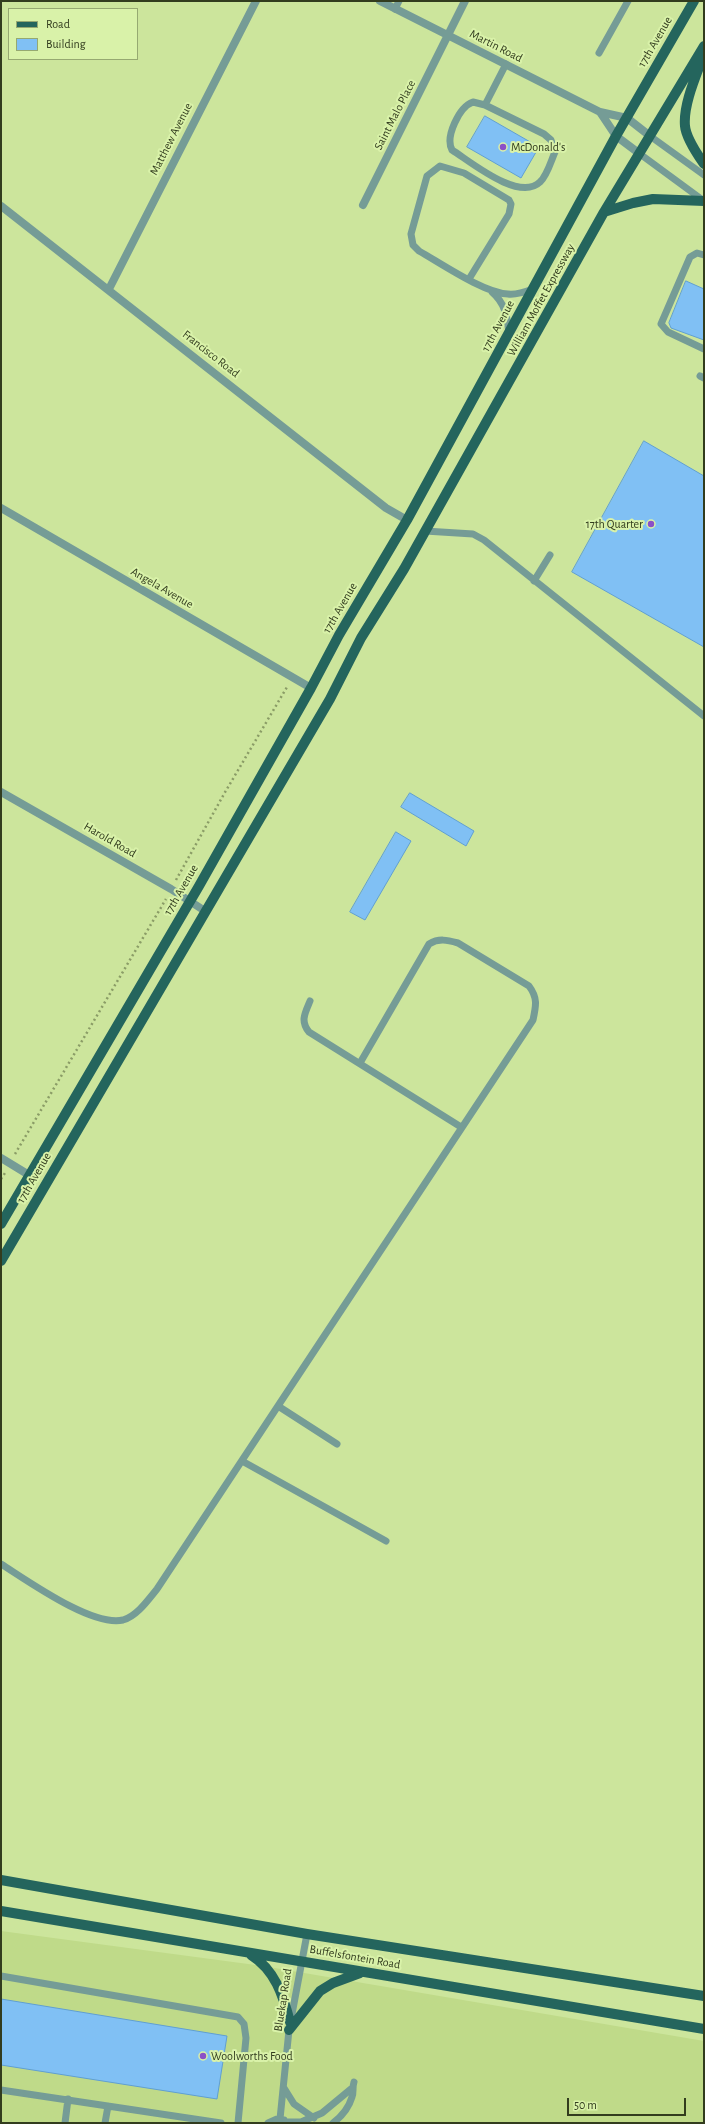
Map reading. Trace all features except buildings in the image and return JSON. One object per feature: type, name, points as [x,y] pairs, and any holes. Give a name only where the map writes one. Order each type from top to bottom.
[{"type":"main road","name":"17th Avenue","points":[[1,1224],[190,900],[311,688],[339,635],[407,520],[616,136],[694,1]]},
{"type":"main road","name":"William Moffet Expressway","points":[[404,569],[604,212],[704,46]]},
{"type":"main road","points":[[704,55],[692,84],[685,126],[698,157],[704,164]]},
{"type":"main road","points":[[604,212],[632,203],[653,199],[704,201]]},
{"type":"main road","name":"17th Avenue","points":[[1,1261],[330,699],[361,638],[404,569]]},
{"type":"main road","name":"Buffelsfontein Road","points":[[1,1880],[307,1934],[704,1996]]},
{"type":"main road","name":"Buffelsfontein Road","points":[[1,1911],[704,2029]]},
{"type":"main road","points":[[248,1953],[258,1959],[274,1977],[282,1995],[290,2026]]},
{"type":"main road","points":[[290,2026],[320,1991],[333,1983],[362,1972]]},
{"type":"street","name":"Matthew Avenue","points":[[109,289],[256,1]]},
{"type":"street","name":"Martin Road","points":[[380,1],[397,5],[448,35],[600,112],[627,118]]},
{"type":"street","name":"Saint Malo Place","points":[[363,205],[465,1]]},
{"type":"street","name":"Martin Road","points":[[600,112],[616,136],[640,154]]},
{"type":"street","points":[[627,118],[650,136]]},
{"type":"street","name":"Francisco Road","points":[[1,206],[109,289],[386,508],[407,520]]},
{"type":"street","name":"Angela Avenue","points":[[1,508],[311,688]]},
{"type":"street","name":"Harold Road","points":[[1,792],[190,900],[205,911]]},
{"type":"street","points":[[1,1158],[30,1175]]},
{"type":"lane","points":[[599,53],[628,1]]},
{"type":"lane","points":[[485,105],[506,64]]},
{"type":"lane","points":[[473,102],[485,105],[544,134],[551,140],[555,152],[540,182],[531,188],[512,187],[452,150],[449,139],[451,131],[462,111],[468,104],[473,102]]},
{"type":"lane","points":[[650,136],[704,175]]},
{"type":"lane","points":[[640,154],[704,201]]},
{"type":"lane","points":[[470,279],[509,214],[511,204],[509,200],[464,173],[440,166],[427,176],[410,234],[413,245],[420,251],[470,279],[487,288],[508,294],[533,289]]},
{"type":"lane","points":[[704,255],[697,253],[692,255],[682,272],[661,324],[668,332],[704,349]]},
{"type":"lane","points":[[487,288],[501,300],[507,317],[509,333]]},
{"type":"lane","points":[[425,531],[473,534],[484,540],[704,716]]},
{"type":"lane","points":[[534,581],[550,556]]},
{"type":"lane","points":[[1,1564],[92,1617],[111,1621],[124,1619],[145,1604],[157,1589],[461,1127],[534,1020],[537,1004],[535,994],[528,986],[458,943],[446,939],[436,940],[429,944],[360,1063]]},
{"type":"lane","points":[[310,1001],[303,1017],[304,1026],[309,1032],[461,1127]]},
{"type":"lane","points":[[278,1406],[337,1444]]},
{"type":"lane","points":[[242,1461],[386,1541]]},
{"type":"lane","name":"Bluekap Road","points":[[284,2121],[284,2088],[290,2026],[307,1934]]},
{"type":"lane","points":[[1,1976],[238,2017],[244,2024],[246,2038],[238,2123]]},
{"type":"lane","points":[[268,2123],[274,2119],[301,2122],[314,2118],[328,2109],[353,2085],[352,2097],[348,2106],[333,2123]]},
{"type":"lane","points":[[284,2088],[294,2104],[314,2118]]},
{"type":"lane","points":[[1,2090],[221,2123]]},
{"type":"lane","points":[[64,2123],[68,2099]]},
{"type":"lane","points":[[105,2123],[108,2106]]},
{"type":"path","points":[[1,1179],[172,890],[227,789],[293,677]]},
{"type":"shaded area","points":[[1,1931],[263,1966],[704,2041],[704,2123],[1,2123]]},
{"type":"place","name":"McDonald's","points":[[503,147]]},
{"type":"place","name":"17th Quarter","points":[[651,524]]},
{"type":"place","name":"Woolworths Food","points":[[203,2056]]}]
